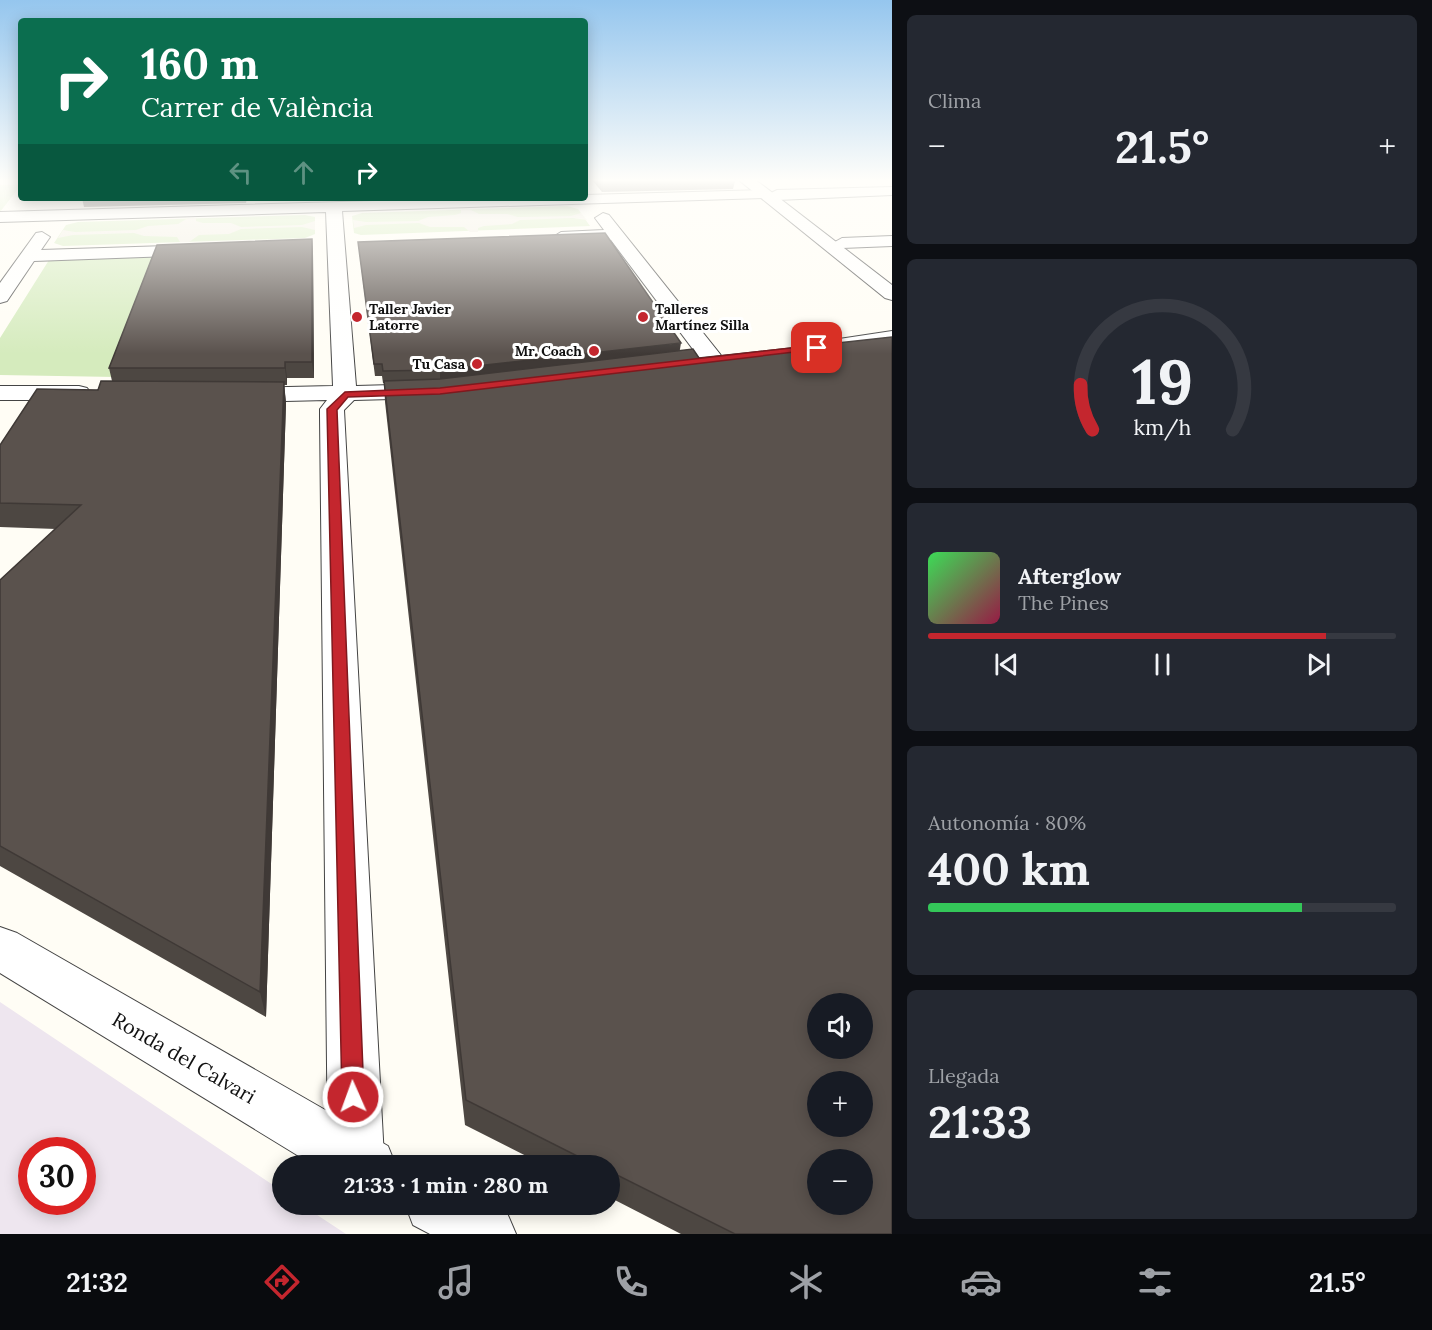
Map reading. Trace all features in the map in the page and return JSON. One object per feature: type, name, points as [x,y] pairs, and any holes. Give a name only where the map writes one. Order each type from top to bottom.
[{"type":"street","points":[[0,297],[40,239]]},
{"type":"street","points":[[336,239],[345,395],[332,409],[362,1155]]},
{"type":"street","points":[[619,239],[724,358],[687,362]]},
{"type":"street","points":[[825,239],[892,294]]},
{"type":"street","points":[[836,239],[892,281]]},
{"type":"street","points":[[842,243],[892,241]]},
{"type":"street","points":[[314,245],[358,244]]},
{"type":"street","points":[[29,256],[215,249]]},
{"type":"street","points":[[813,348],[892,337]]},
{"type":"street","points":[[224,395],[345,395],[452,390]]},
{"type":"street","points":[[0,393],[106,394]]},
{"type":"street","name":"Ronda del Calvari","points":[[0,948],[350,1155]]},
{"type":"shaded area","points":[[178,239],[194,239],[189,242],[180,242]]},
{"type":"shaded area","points":[[0,1002],[272,1184],[272,1215],[317,1215],[346,1234],[0,1234]]},
{"type":"green space","points":[[57,239],[287,239],[63,246],[54,243]]},
{"type":"green space","points":[[160,256],[116,377],[0,375],[0,338],[49,260]]},
{"type":"building","points":[[312,239],[312,362],[285,362],[285,368],[109,368],[157,245]]},
{"type":"building","points":[[452,239],[609,239],[681,343],[440,370],[383,371],[382,364],[374,364],[358,242]]},
{"type":"building","points":[[892,337],[892,1234],[735,1234],[620,1176],[620,1155],[575,1155],[466,1100],[384,381],[440,379],[693,349],[699,358]]},
{"type":"building","points":[[101,381],[284,382],[260,992],[0,846],[0,580],[81,505],[0,503],[0,445],[37,389],[98,390]]},
{"type":"place","name":"Taller Javier Latorre","points":[[357,317]]},
{"type":"place","name":"Talleres Martínez Silla","points":[[643,317]]},
{"type":"place","name":"Mr. Coach","points":[[594,351]]},
{"type":"place","name":"Tu Casa","points":[[477,364]]},
{"type":"route","points":[[353,1097],[332,409],[345,395],[440,391],[817,348]]}]
